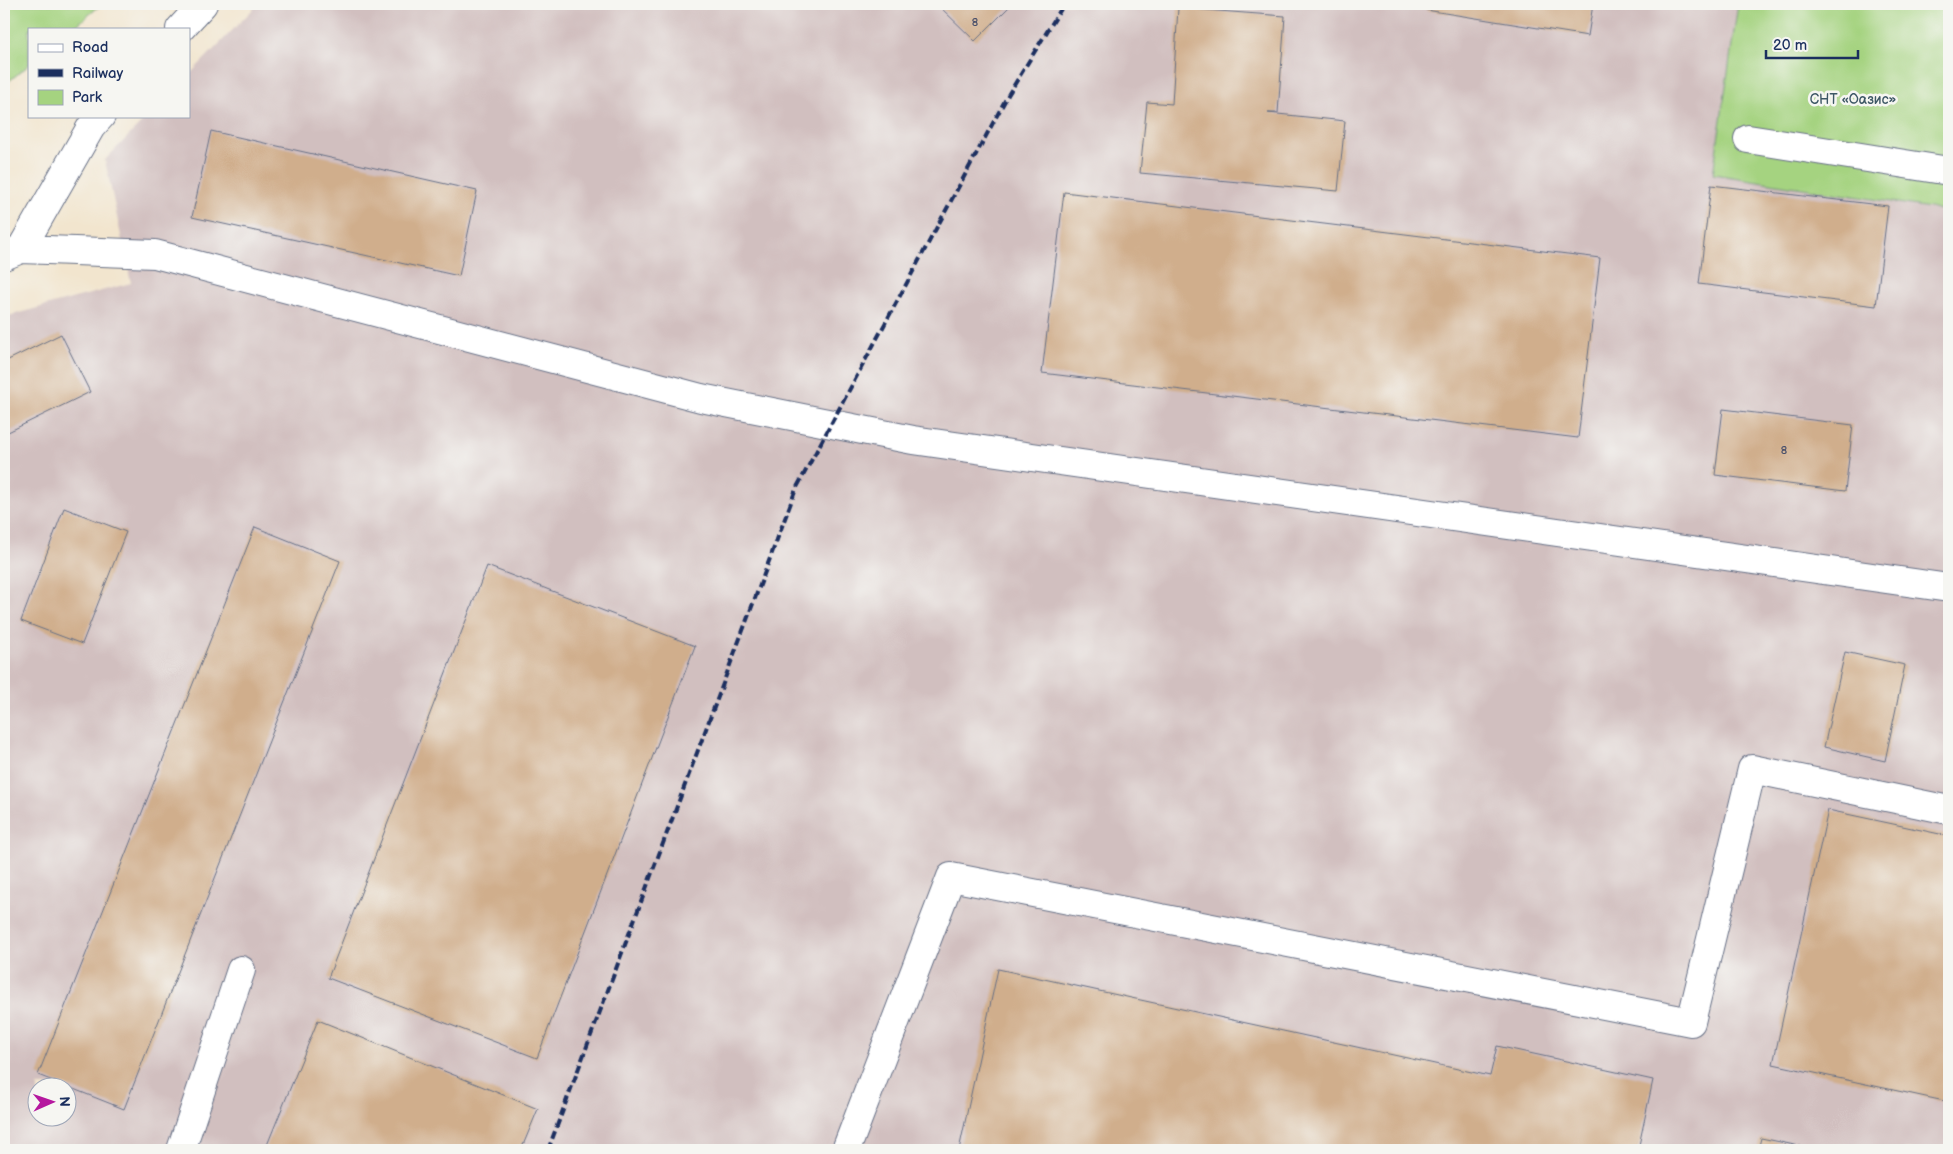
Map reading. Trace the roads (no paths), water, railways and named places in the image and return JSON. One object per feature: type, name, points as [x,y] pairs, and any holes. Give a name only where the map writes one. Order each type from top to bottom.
[{"type":"street","points":[[181,28],[203,4]]},
{"type":"street","points":[[12,252],[91,127],[99,118]]},
{"type":"street","points":[[1748,140],[1949,172]]},
{"type":"street","points":[[12,252],[155,254],[701,398],[913,440],[1949,588]]},
{"type":"street","points":[[846,1150],[951,876],[1691,1022],[1752,769],[1949,810]]},
{"type":"street","points":[[180,1150],[242,970]]},
{"type":"railway","points":[[548,1150],[796,489],[1008,95],[1064,4]]},
{"type":"park label","name":"СНТ «Оазис»","points":[[1853,99]]}]
